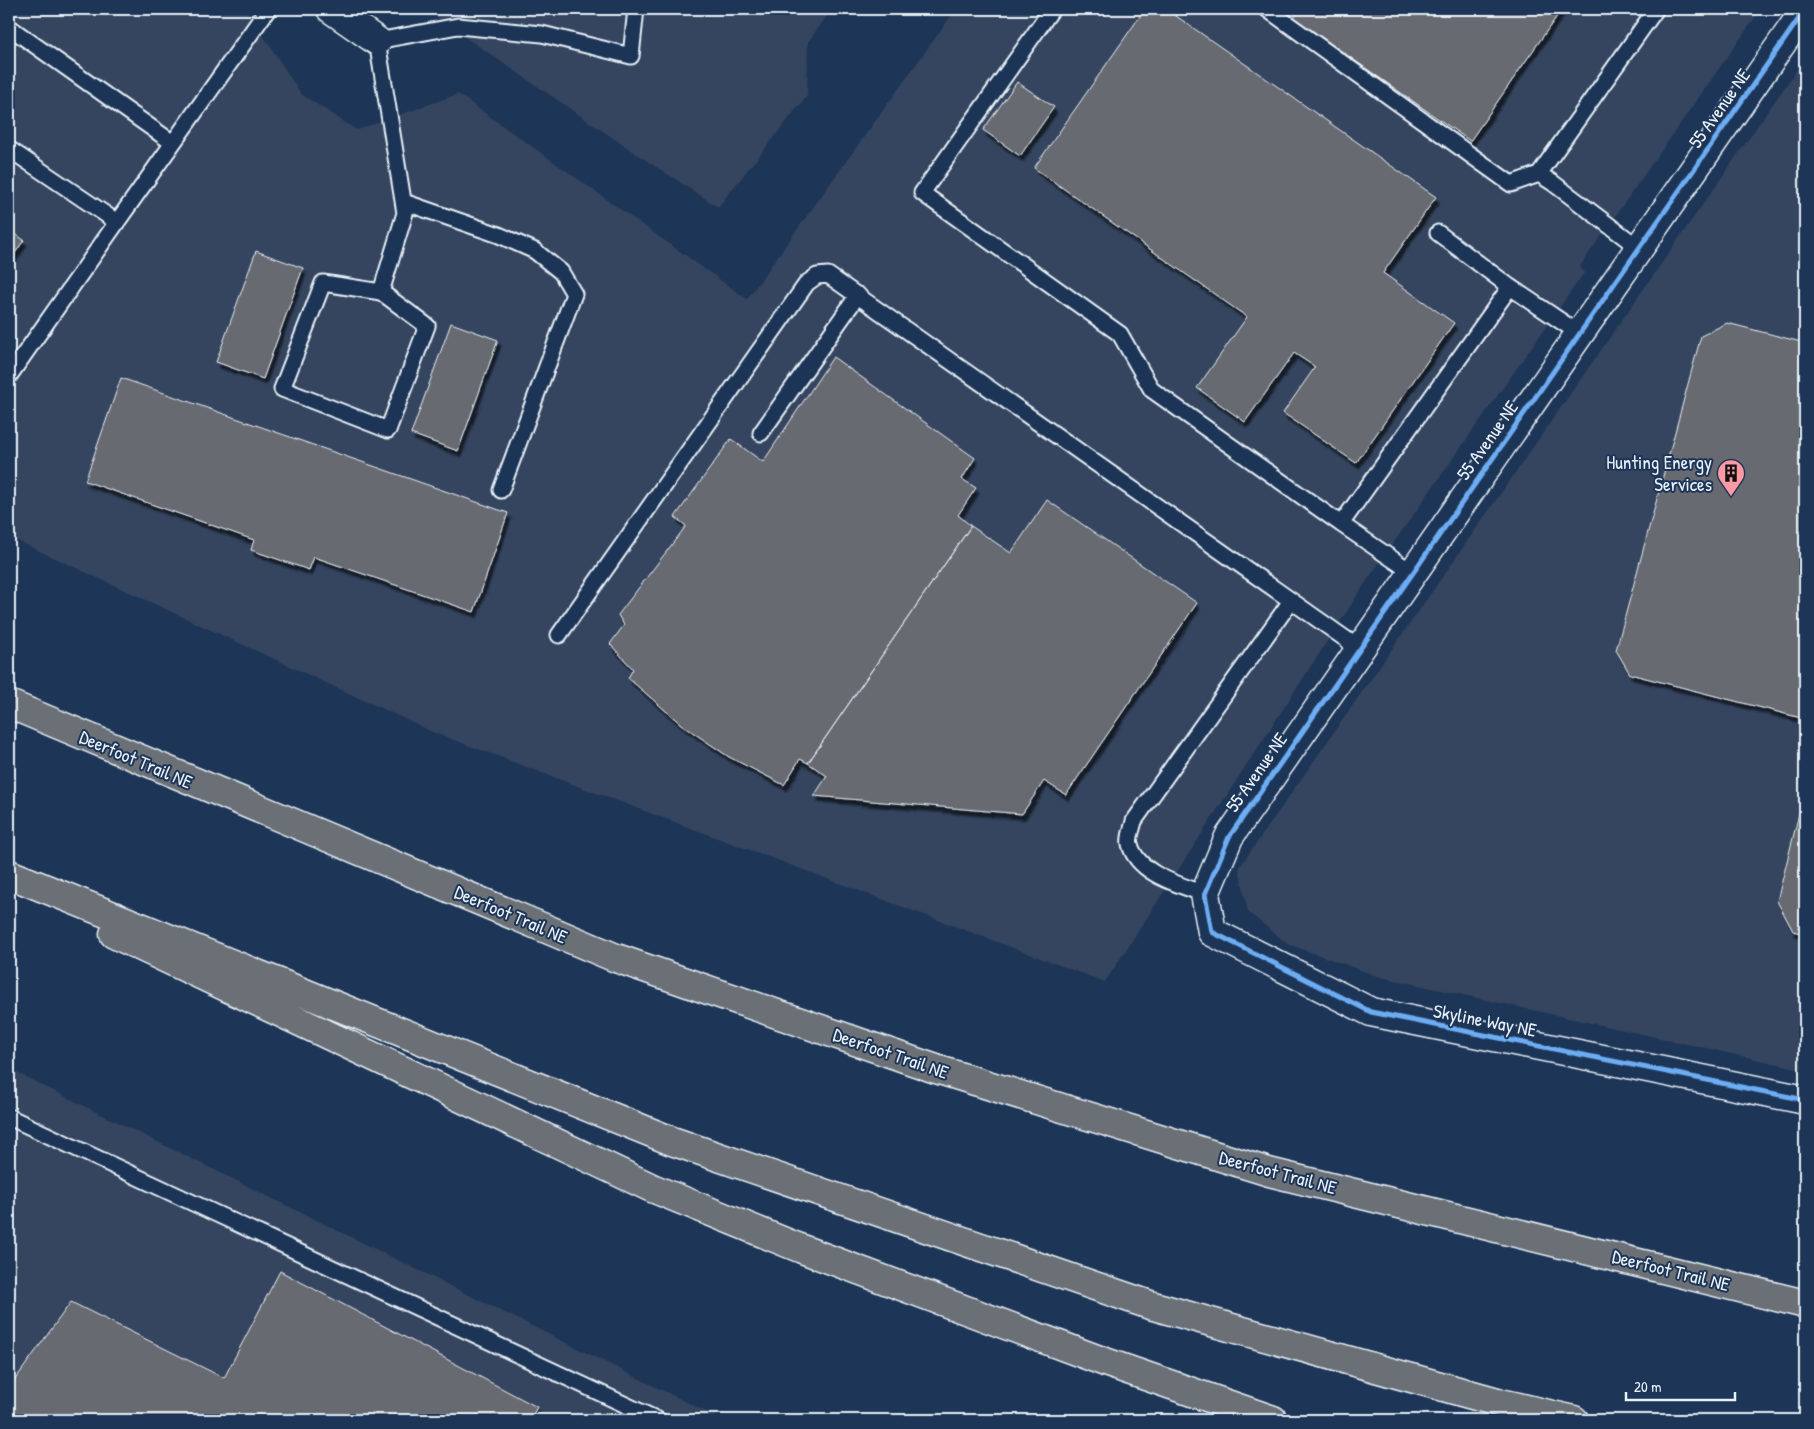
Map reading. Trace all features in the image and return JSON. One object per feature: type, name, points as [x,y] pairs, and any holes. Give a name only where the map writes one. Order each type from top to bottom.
[{"type":"highway","name":"Deerfoot Trail NE","points":[[9,704],[616,958],[936,1069],[1269,1172],[1805,1304]]},
{"type":"highway","points":[[9,874],[672,1141],[1150,1304],[1501,1403],[1574,1420]]},
{"type":"highway","points":[[9,885],[652,1188],[802,1248],[1096,1359],[1273,1420]]},
{"type":"street","points":[[331,9],[377,41]]},
{"type":"street","name":"55 Avenue NE","points":[[1205,894],[1229,837],[1805,10]]},
{"type":"street","name":"Skyline Way NE","points":[[1205,894],[1212,932],[1371,1012],[1805,1100]]},
{"type":"lane","points":[[9,376],[268,9]]},
{"type":"lane","points":[[381,292],[406,213],[377,41],[458,26],[542,34],[631,56],[636,9]]},
{"type":"lane","points":[[1052,9],[922,193],[1120,334],[1152,390],[1413,573]]},
{"type":"lane","points":[[1267,9],[1511,184],[1539,174],[1656,9]]},
{"type":"lane","points":[[9,27],[173,143]]},
{"type":"lane","points":[[9,149],[117,222]]},
{"type":"lane","points":[[1539,174],[1554,183],[1639,248]]},
{"type":"lane","points":[[404,202],[499,235],[535,250],[561,272],[574,294],[501,490]]},
{"type":"lane","points":[[1438,233],[1510,287],[1580,334]]},
{"type":"lane","points":[[559,635],[807,283],[817,276],[828,275],[1360,649]]},
{"type":"lane","points":[[322,283],[381,292],[427,326],[388,430],[282,389],[322,283]]},
{"type":"lane","points":[[1342,524],[1510,287]]},
{"type":"lane","points":[[761,433],[858,295]]},
{"type":"lane","points":[[1205,894],[1163,878],[1138,862],[1129,843],[1134,821],[1291,601]]},
{"type":"lane","points":[[9,1117],[658,1420]]},
{"type":"shaded area","points":[[9,9],[246,9],[301,94],[357,130],[458,94],[747,299],[956,9],[1761,9],[1580,266],[1584,273],[1368,579],[1105,982],[435,733],[9,537]]},
{"type":"shaded area","points":[[424,9],[832,9],[808,42],[807,96],[718,207],[638,155]]},
{"type":"shaded area","points":[[1805,58],[1805,1070],[1377,976],[1288,944],[1248,912],[1239,868]]},
{"type":"shaded area","points":[[9,1069],[723,1420],[9,1420]]},
{"type":"building","points":[[1145,9],[1166,9],[1436,197],[1383,273],[1454,323],[1356,463],[1283,413],[1315,367],[1294,353],[1245,422],[1197,388],[1247,317],[1034,168]]},
{"type":"building","points":[[1300,9],[1562,9],[1470,141],[1294,18]]},
{"type":"building","points":[[1017,82],[1054,107],[1020,156],[983,130]]},
{"type":"building","points":[[9,230],[24,240],[9,262]]},
{"type":"building","points":[[256,251],[303,268],[263,379],[216,362]]},
{"type":"building","points":[[451,323],[498,340],[458,451],[411,434]]},
{"type":"building","name":"Hunting Energy Services","points":[[1727,323],[1805,343],[1805,719],[1630,674],[1616,650],[1701,336]]},
{"type":"building","points":[[833,357],[975,458],[962,479],[976,488],[958,515],[971,526],[808,763],[800,759],[784,785],[729,757],[682,725],[628,678],[633,669],[610,644],[624,625],[618,615],[686,526],[675,517],[731,439],[763,462]]},
{"type":"building","points":[[121,378],[508,513],[474,612],[314,557],[309,570],[251,550],[254,540],[85,481]]},
{"type":"building","points":[[1047,500],[1197,603],[1066,795],[1044,781],[1022,814],[814,796],[827,776],[808,763],[971,526],[1011,553]]},
{"type":"building","points":[[1805,790],[1805,934],[1793,931],[1777,901]]},
{"type":"building","points":[[280,1271],[537,1407],[530,1420],[9,1420],[9,1388],[71,1302],[224,1378]]},
{"type":"cycle path","points":[[1805,10],[1229,837],[1205,894],[1212,932],[1371,1012],[1805,1100]]},
{"type":"place","name":"Hunting Energy Services","points":[[1731,497]]}]
